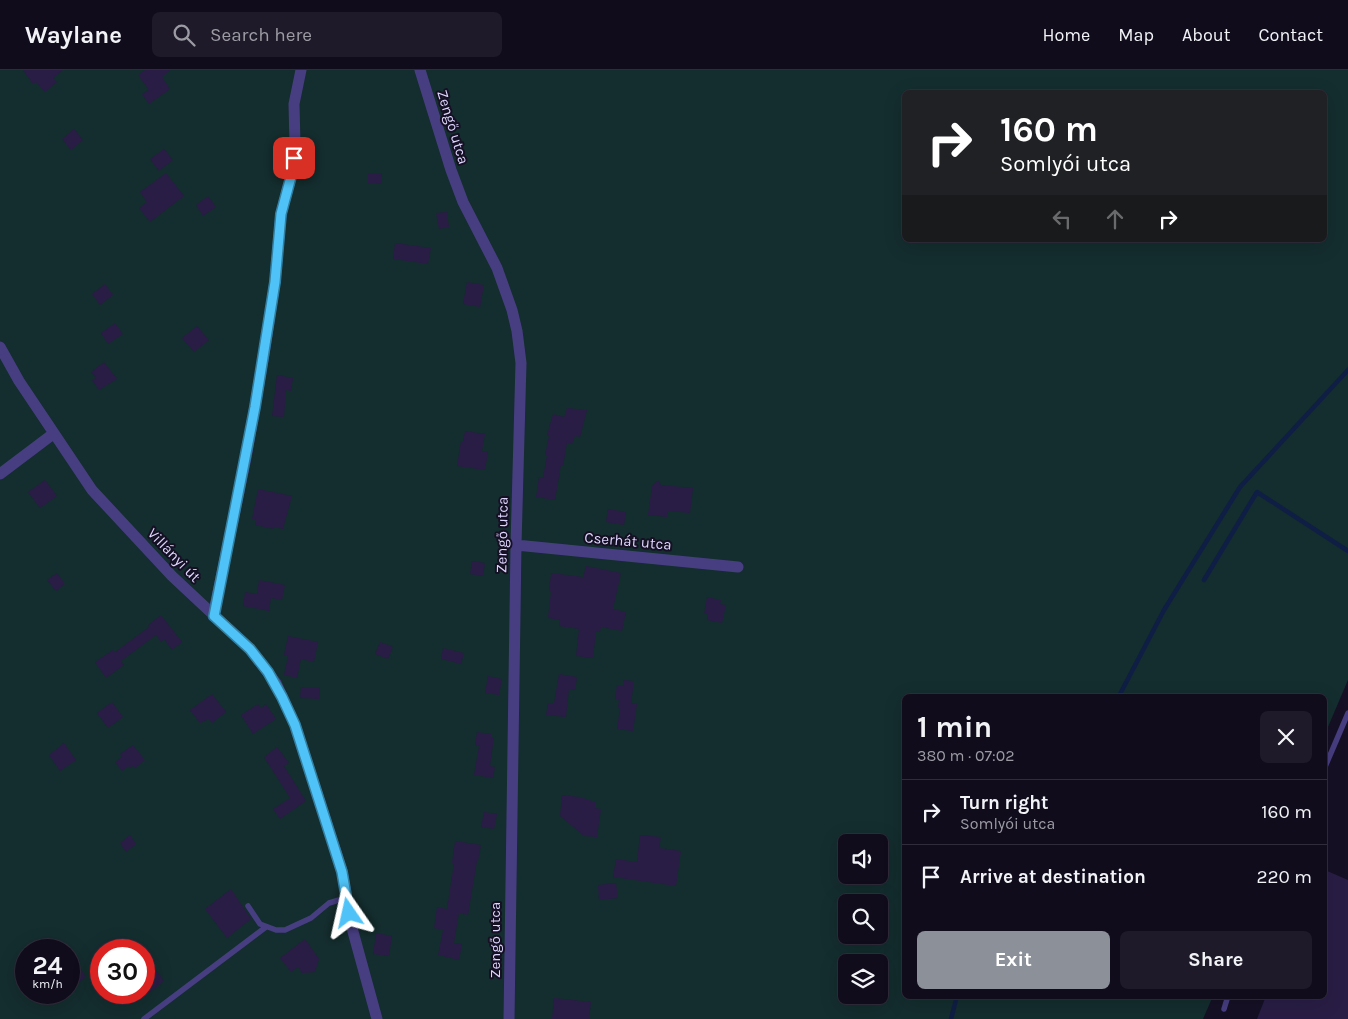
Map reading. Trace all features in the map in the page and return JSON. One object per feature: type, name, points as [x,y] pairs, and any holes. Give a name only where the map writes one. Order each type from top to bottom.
[{"type":"street","points":[[214,616],[260,381],[275,282],[281,214],[292,173],[295,144],[294,104],[300,70]]},
{"type":"street","name":"Zengő utca","points":[[420,70],[463,202],[497,268],[512,310],[521,364],[522,389],[516,545],[509,1019]]},
{"type":"street","name":"Villányi út","points":[[0,347],[53,434],[92,490],[172,576],[250,649],[268,672],[295,725],[342,872],[346,898],[377,1019]]},
{"type":"street","points":[[0,474],[53,434]]},
{"type":"street","name":"Cserhát utca","points":[[516,545],[738,567]]},
{"type":"lane","points":[[1327,762],[1348,713]]},
{"type":"lane","points":[[248,906],[260,924],[276,930],[285,930],[311,918],[329,903],[346,898]]},
{"type":"lane","points":[[144,1019],[266,927]]},
{"type":"lane","points":[[1224,1009],[1227,999]]},
{"type":"green space","points":[[0,70],[1348,70],[1348,680],[1327,729],[1327,694],[902,694],[902,999],[1212,999],[1203,1019],[0,1019]]},
{"type":"building","points":[[23,70],[63,70],[53,78],[57,82],[45,92],[36,82],[33,84]]},
{"type":"building","points":[[145,70],[170,70],[162,77],[170,89],[149,104],[142,94],[149,90],[138,75]]},
{"type":"building","points":[[74,129],[83,140],[71,150],[62,139]]},
{"type":"building","points":[[164,149],[173,160],[159,171],[150,159]]},
{"type":"building","points":[[166,173],[184,196],[150,222],[139,208],[147,202],[140,192]]},
{"type":"building","points":[[368,173],[382,173],[381,184],[368,183]]},
{"type":"building","points":[[208,196],[216,207],[203,216],[196,205]]},
{"type":"building","points":[[447,212],[449,227],[439,229],[436,213]]},
{"type":"building","points":[[395,243],[431,248],[428,264],[393,259]]},
{"type":"building","points":[[467,282],[484,285],[480,307],[463,304]]},
{"type":"building","points":[[105,284],[113,295],[100,305],[92,294]]},
{"type":"building","points":[[115,323],[123,334],[108,344],[101,333]]},
{"type":"building","points":[[197,326],[209,340],[194,352],[182,338]]},
{"type":"building","points":[[104,362],[117,379],[99,390],[92,380],[96,378],[91,372]]},
{"type":"building","points":[[277,375],[293,378],[291,391],[286,390],[284,417],[272,416]]},
{"type":"building","points":[[567,408],[587,410],[580,437],[575,436],[572,444],[567,443],[555,500],[536,497],[539,477],[543,478],[549,436],[547,435],[553,414],[564,417]]},
{"type":"building","points":[[465,431],[485,434],[482,451],[488,452],[485,470],[457,466],[461,441],[463,441]]},
{"type":"building","points":[[45,480],[57,496],[40,508],[28,492]]},
{"type":"building","points":[[658,480],[661,485],[693,488],[690,513],[668,511],[667,517],[648,515],[652,486]]},
{"type":"building","points":[[258,489],[292,496],[283,529],[255,525],[256,520],[252,519]]},
{"type":"building","points":[[608,509],[626,512],[624,525],[606,522]]},
{"type":"building","points":[[472,561],[485,563],[483,576],[470,574]]},
{"type":"building","points":[[586,566],[621,573],[613,609],[626,612],[622,631],[601,627],[600,632],[596,631],[593,658],[576,656],[579,629],[559,626],[560,620],[548,618],[551,573],[583,577]]},
{"type":"building","points":[[57,573],[65,584],[56,591],[47,580]]},
{"type":"building","points":[[259,580],[285,585],[282,600],[271,598],[269,611],[243,606],[245,592],[257,594]]},
{"type":"building","points":[[707,597],[721,600],[720,604],[726,605],[722,623],[707,620],[708,614],[704,614]]},
{"type":"building","points":[[161,615],[182,642],[172,650],[164,639],[161,642],[156,635],[121,661],[124,665],[106,678],[95,662],[113,650],[115,652],[149,627],[148,625]]},
{"type":"building","points":[[288,636],[318,642],[314,662],[301,659],[297,678],[284,675],[288,656],[284,655]]},
{"type":"building","points":[[380,642],[393,647],[388,659],[375,654]]},
{"type":"building","points":[[443,648],[464,653],[461,664],[441,659]]},
{"type":"building","points":[[559,674],[577,677],[575,690],[569,689],[566,717],[546,715],[548,703],[554,703]]},
{"type":"building","points":[[488,676],[502,679],[499,695],[485,693]]},
{"type":"building","points":[[623,680],[634,681],[631,703],[637,704],[633,731],[617,729],[620,708],[618,708],[619,699],[615,699],[617,685],[623,685]]},
{"type":"building","points":[[301,687],[320,687],[319,699],[300,698]]},
{"type":"building","points":[[212,694],[226,712],[212,723],[209,719],[200,723],[190,710]]},
{"type":"building","points":[[112,702],[123,717],[108,728],[97,713]]},
{"type":"building","points":[[258,704],[261,708],[266,704],[276,719],[253,734],[241,715]]},
{"type":"building","points":[[477,732],[491,734],[491,737],[494,737],[490,766],[495,767],[493,778],[474,775],[479,746],[475,745]]},
{"type":"building","points":[[64,743],[76,760],[60,771],[49,755]]},
{"type":"building","points":[[133,745],[145,760],[135,768],[128,766],[122,771],[115,762],[122,757],[120,754]]},
{"type":"building","points":[[277,747],[289,763],[284,766],[306,801],[280,819],[273,809],[290,798],[264,757]]},
{"type":"building","points":[[562,795],[580,797],[595,802],[595,808],[601,809],[597,837],[584,836],[560,816]]},
{"type":"building","points":[[484,812],[497,814],[494,829],[481,827]]},
{"type":"building","points":[[130,835],[136,844],[126,852],[120,843]]},
{"type":"building","points":[[640,835],[661,837],[659,848],[681,851],[676,886],[613,877],[616,859],[637,862]]},
{"type":"building","points":[[455,841],[481,845],[468,915],[459,913],[454,943],[462,944],[459,960],[438,955],[443,930],[434,928],[437,907],[447,909],[454,863],[452,863]]},
{"type":"building","points":[[1327,871],[1348,880],[1348,1019],[1257,1019],[1265,999],[1327,999]]},
{"type":"building","points":[[616,883],[618,898],[599,900],[598,885]]},
{"type":"building","points":[[231,889],[251,919],[227,938],[205,909]]},
{"type":"building","points":[[376,933],[392,936],[389,956],[373,954]]},
{"type":"building","points":[[305,939],[319,959],[315,972],[302,973],[298,967],[291,972],[280,958]]},
{"type":"building","points":[[80,968],[86,977],[80,981]]},
{"type":"building","points":[[155,969],[164,981],[155,988]]},
{"type":"building","points":[[554,998],[591,1002],[589,1019],[552,1019]]},
{"type":"waterway","points":[[1120,694],[1164,610],[1240,487],[1348,370]]},
{"type":"waterway","points":[[1204,580],[1257,492],[1348,551]]},
{"type":"waterway","points":[[951,1019],[956,999]]},
{"type":"route","points":[[294,158],[281,214],[275,282],[255,407],[214,616],[250,649],[276,683],[295,725],[301,749],[325,818],[342,872],[349,913]]}]
